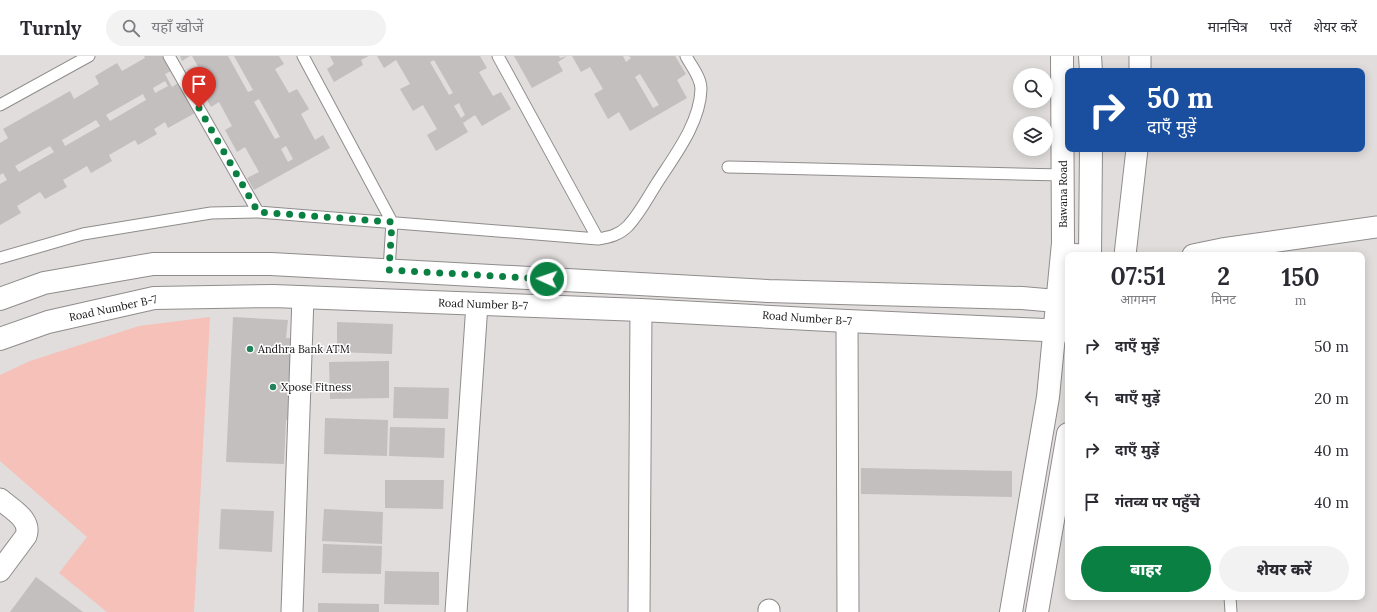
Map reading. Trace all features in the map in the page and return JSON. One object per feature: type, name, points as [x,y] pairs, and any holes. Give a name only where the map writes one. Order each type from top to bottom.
[{"type":"street","name":"Bawana Road","points":[[1011,612],[1048,397],[1061,331],[1063,175],[1062,56]]},
{"type":"street","points":[[1090,56],[1091,68]]},
{"type":"street","points":[[1140,56],[1140,68]]},
{"type":"street","points":[[1090,252],[1091,152]]},
{"type":"street","points":[[1125,252],[1136,152]]},
{"type":"street","points":[[1208,252],[1377,227]]},
{"type":"street","points":[[0,299],[44,283],[153,264],[271,264],[768,291],[1022,298],[1062,302]]},
{"type":"street","points":[[292,612],[304,297]]},
{"type":"street","name":"Road Number B-7","points":[[0,339],[48,322],[154,298],[304,297],[641,310],[1061,331]]},
{"type":"street","points":[[456,612],[477,304]]},
{"type":"street","points":[[639,612],[641,310]]},
{"type":"street","points":[[847,321],[848,612]]},
{"type":"street","points":[[1037,612],[1065,451]]},
{"type":"street","points":[[0,499],[24,519],[28,530],[26,536],[0,571]]},
{"type":"lane","points":[[0,105],[89,56]]},
{"type":"lane","points":[[169,56],[258,212]]},
{"type":"lane","points":[[303,56],[392,222],[389,270]]},
{"type":"lane","points":[[498,56],[598,240]]},
{"type":"lane","points":[[0,258],[83,234],[211,213],[258,212],[598,240],[614,236],[627,226],[640,210],[686,137],[699,103],[701,87],[686,56]]},
{"type":"lane","points":[[728,167],[1063,175]]},
{"type":"lane","points":[[1230,600],[1231,612]]},
{"type":"shaded area","points":[[210,317],[194,612],[107,612],[59,573],[87,537],[0,461],[0,375],[30,361],[139,326]]},
{"type":"building","points":[[144,56],[162,56],[171,71],[165,74],[172,87],[178,83],[195,113],[168,128],[165,122],[154,129],[157,134],[138,145],[135,140],[109,155],[112,161],[91,173],[87,166],[63,180],[67,187],[45,199],[40,192],[17,206],[21,213],[0,225],[0,184],[7,180],[3,173],[0,175],[0,143],[8,138],[3,129],[70,91],[74,99],[99,84],[95,76],[117,63],[122,71],[145,58]],"holes":[[[165,81],[168,86],[155,93],[153,88]],[[143,94],[146,100],[110,121],[106,115]],[[96,120],[100,126],[65,146],[62,140]],[[50,146],[54,152],[19,172],[15,166]]]},
{"type":"building","points":[[180,56],[190,56],[182,61]]},
{"type":"building","points":[[192,56],[228,56],[248,92],[253,90],[234,56],[279,56],[284,64],[275,69],[289,93],[297,89],[309,109],[301,114],[315,140],[323,135],[330,148],[254,190],[247,178],[259,172],[245,147],[237,152],[225,130],[232,126],[219,102],[211,107],[198,83],[205,79]],"holes":[[[259,99],[280,137],[275,139],[254,102]],[[286,146],[293,159],[288,162],[281,149]]]},
{"type":"building","points":[[330,56],[369,56],[361,60],[363,65],[334,82],[327,69],[334,64]]},
{"type":"building","points":[[377,56],[480,56],[487,68],[479,72],[493,96],[501,92],[511,109],[482,126],[475,115],[463,123],[468,132],[436,151],[427,135],[437,129],[423,105],[413,111],[400,89],[410,84],[396,60],[384,68]],"holes":[[[434,60],[453,93],[449,95],[430,62]],[[459,103],[465,115],[461,118],[454,106]]]},
{"type":"building","points":[[514,56],[559,56],[560,58],[567,56],[558,62],[563,71],[532,88]]},
{"type":"building","points":[[572,56],[623,56],[626,62],[631,58],[629,56],[675,56],[686,74],[677,80],[687,98],[630,131],[619,112],[608,119],[594,94],[603,89],[590,67],[581,72]],"holes":[[[640,74],[659,105],[653,108],[635,77]]]},
{"type":"building","points":[[233,317],[288,320],[286,338],[293,338],[289,420],[286,420],[284,464],[226,462]]},
{"type":"building","points":[[337,322],[393,324],[392,354],[337,352]]},
{"type":"building","points":[[389,361],[389,398],[330,399],[329,362]]},
{"type":"building","points":[[394,387],[449,388],[448,419],[393,418]]},
{"type":"building","points":[[325,418],[388,420],[387,456],[324,454]]},
{"type":"building","points":[[390,427],[445,428],[444,458],[389,456]]},
{"type":"building","points":[[861,468],[1012,471],[1012,497],[861,494]]},
{"type":"building","points":[[385,480],[444,480],[443,509],[385,508]]},
{"type":"building","points":[[221,509],[274,511],[272,552],[219,549]]},
{"type":"building","points":[[324,509],[383,512],[382,544],[322,541]]},
{"type":"building","points":[[323,544],[382,546],[381,574],[322,573]]},
{"type":"building","points":[[385,571],[439,572],[439,605],[384,604]]},
{"type":"building","points":[[36,577],[83,612],[10,612]]},
{"type":"building","points":[[318,603],[379,604],[379,612],[318,612]]},
{"type":"place","name":"Andhra Bank ATM","points":[[250,349]]},
{"type":"place","name":"Xpose Fitness","points":[[273,387]]},
{"type":"route","points":[[199,108],[258,212],[392,222],[389,270],[547,279]]}]
